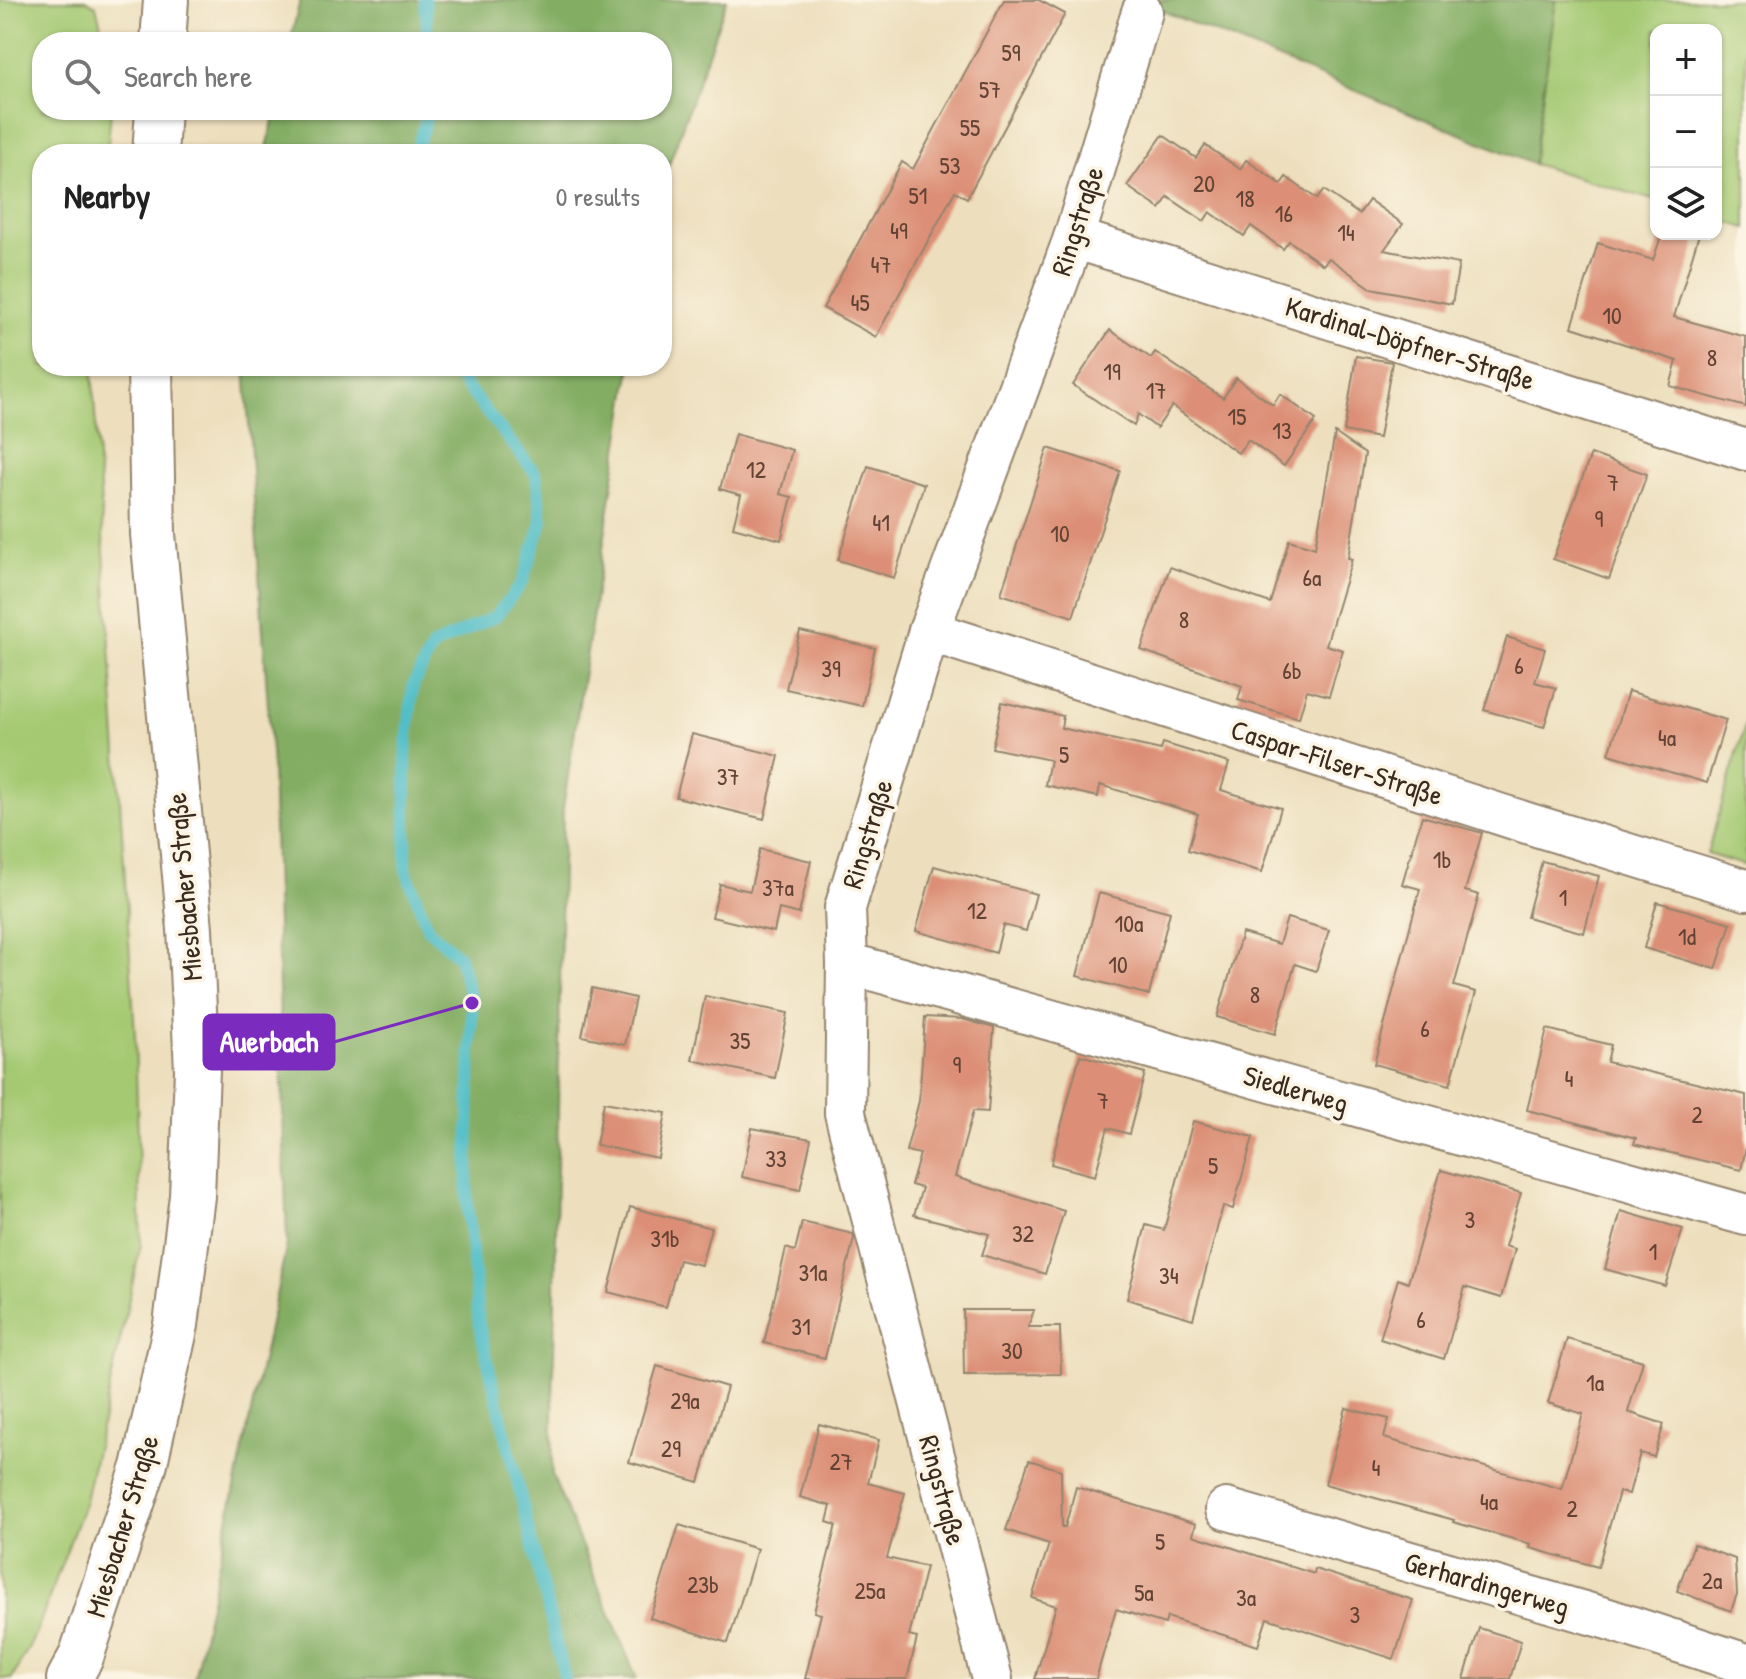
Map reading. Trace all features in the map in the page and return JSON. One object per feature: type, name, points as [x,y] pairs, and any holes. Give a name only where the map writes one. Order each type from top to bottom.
[{"type":"main road","points":[[164,32],[166,0]]},
{"type":"main road","points":[[156,144],[157,120]]},
{"type":"main road","name":"Miesbacher Straße","points":[[69,1679],[81,1657],[144,1467],[176,1325],[192,1196],[197,1070],[190,929],[153,534],[150,376]]},
{"type":"street","name":"Ringstraße","points":[[992,1679],[845,1113],[845,908],[929,631],[1074,238],[1142,12]]},
{"type":"street","name":"Kardinal-Döpfner-Straße","points":[[1074,238],[1746,450]]},
{"type":"street","name":"Caspar-Filser-Straße","points":[[929,631],[1746,890]]},
{"type":"street","name":"Siedlerweg","points":[[847,963],[1746,1215]]},
{"type":"street","name":"Gerhardingerweg","points":[[1226,1509],[1608,1619],[1746,1664]]},
{"type":"green space","points":[[0,0],[85,0],[96,6],[102,32],[32,32],[32,120],[110,120],[108,144],[32,144],[32,376],[93,376],[135,1034],[141,1244],[85,1501],[36,1633],[12,1679],[0,1679]]},
{"type":"green space","points":[[300,0],[727,0],[672,156],[672,144],[268,144],[273,120],[672,120],[672,32],[292,32]]},
{"type":"green space","points":[[1136,0],[1556,0],[1533,164]]},
{"type":"green space","points":[[1556,0],[1746,0],[1746,228],[1722,221],[1722,24],[1650,24],[1650,199],[1533,164]]},
{"type":"green space","points":[[246,376],[629,376],[563,808],[552,1475],[637,1679],[194,1679],[287,1244],[272,766]]},
{"type":"green space","points":[[1746,722],[1746,866],[1707,854]]},
{"type":"building","points":[[1004,0],[1039,0],[1065,14],[967,198],[955,191],[876,337],[823,308],[902,162],[913,169]]},
{"type":"building","points":[[1163,135],[1196,158],[1205,145],[1240,169],[1246,160],[1281,184],[1286,177],[1317,199],[1324,190],[1359,214],[1369,200],[1403,224],[1384,250],[1459,264],[1452,304],[1371,288],[1329,258],[1323,265],[1289,241],[1283,249],[1251,226],[1244,236],[1210,212],[1204,221],[1168,197],[1160,209],[1127,186]]},
{"type":"building","points":[[1660,240],[1697,240],[1674,317],[1746,337],[1746,407],[1670,386],[1677,361],[1572,327],[1598,243],[1653,260]]},
{"type":"building","points":[[1110,330],[1151,358],[1155,352],[1223,398],[1236,378],[1273,405],[1280,394],[1316,420],[1284,466],[1248,440],[1238,453],[1172,406],[1157,428],[1138,414],[1134,426],[1073,385]]},
{"type":"building","points":[[1356,356],[1392,362],[1379,438],[1344,431]]},
{"type":"building","points":[[1335,433],[1365,454],[1348,558],[1352,559],[1326,645],[1343,650],[1329,696],[1307,690],[1299,718],[1238,700],[1242,686],[1141,650],[1170,567],[1270,603],[1289,540],[1315,548]]},
{"type":"building","points":[[735,434],[792,450],[780,494],[792,497],[781,540],[733,527],[741,495],[720,489]]},
{"type":"building","points":[[1048,448],[1120,471],[1073,617],[1001,594]]},
{"type":"building","points":[[1591,454],[1647,474],[1609,579],[1553,559]]},
{"type":"building","points":[[868,466],[924,484],[894,578],[838,560]]},
{"type":"building","points":[[800,631],[875,648],[862,706],[786,689]]},
{"type":"building","points":[[1507,637],[1545,649],[1535,682],[1556,688],[1544,727],[1484,710]]},
{"type":"building","points":[[1628,691],[1726,720],[1707,783],[1609,754]]},
{"type":"building","points":[[1002,702],[1063,716],[1061,728],[1161,750],[1163,743],[1229,763],[1221,790],[1281,808],[1262,872],[1188,850],[1198,814],[1100,785],[1098,797],[1045,785],[1050,760],[992,748]]},
{"type":"building","points":[[692,734],[779,756],[764,819],[676,797]]},
{"type":"building","points":[[1422,816],[1482,833],[1465,891],[1479,895],[1454,986],[1476,992],[1450,1085],[1374,1064],[1420,889],[1402,884]]},
{"type":"building","points":[[760,849],[811,861],[799,914],[779,909],[774,932],[712,917],[720,884],[750,891]]},
{"type":"building","points":[[1542,861],[1599,876],[1584,933],[1527,917]]},
{"type":"building","points":[[934,866],[1036,894],[1026,931],[1003,925],[996,953],[916,931]]},
{"type":"building","points":[[1099,893],[1170,912],[1149,995],[1077,976]]},
{"type":"building","points":[[1657,902],[1731,923],[1716,969],[1644,948]]},
{"type":"building","points":[[1287,918],[1329,930],[1316,971],[1295,964],[1275,1034],[1217,1017],[1242,933],[1279,944]]},
{"type":"building","points":[[592,988],[635,998],[625,1045],[582,1036]]},
{"type":"building","points":[[705,996],[788,1013],[775,1078],[692,1060]]},
{"type":"building","points":[[925,1017],[962,1019],[994,1028],[988,1112],[973,1111],[955,1177],[1064,1211],[1045,1274],[982,1255],[989,1234],[914,1215],[922,1188],[911,1185],[920,1154],[906,1151],[919,1101]]},
{"type":"building","points":[[1547,1029],[1611,1045],[1607,1062],[1746,1095],[1746,1148],[1741,1170],[1634,1144],[1636,1138],[1527,1110]]},
{"type":"building","points":[[1080,1055],[1145,1073],[1129,1134],[1108,1128],[1095,1176],[1051,1164]]},
{"type":"building","points":[[604,1102],[666,1113],[658,1158],[596,1145]]},
{"type":"building","points":[[1193,1121],[1253,1137],[1233,1209],[1223,1206],[1193,1319],[1127,1299],[1146,1225],[1164,1230]]},
{"type":"building","points":[[752,1128],[811,1139],[800,1190],[742,1177]]},
{"type":"building","points":[[1441,1170],[1521,1193],[1505,1246],[1515,1249],[1501,1298],[1465,1287],[1444,1359],[1380,1339],[1398,1279],[1408,1283]]},
{"type":"building","points":[[630,1207],[711,1228],[701,1265],[679,1260],[666,1307],[608,1292]]},
{"type":"building","points":[[1621,1211],[1683,1229],[1665,1286],[1605,1269]]},
{"type":"building","points":[[802,1222],[853,1234],[854,1238],[825,1358],[764,1343],[786,1248],[795,1251]]},
{"type":"building","points":[[963,1310],[1034,1310],[1028,1327],[1060,1327],[1061,1374],[964,1375]]},
{"type":"building","points":[[1567,1339],[1643,1361],[1628,1412],[1664,1424],[1654,1457],[1640,1453],[1629,1494],[1619,1492],[1598,1567],[1530,1548],[1531,1544],[1454,1520],[1325,1484],[1346,1408],[1389,1419],[1384,1438],[1562,1489],[1583,1414],[1548,1403]]},
{"type":"building","points":[[657,1366],[727,1387],[699,1482],[629,1462]]},
{"type":"building","points":[[819,1424],[879,1440],[868,1483],[905,1493],[887,1558],[926,1567],[909,1636],[917,1638],[907,1679],[805,1679],[821,1614],[814,1612],[836,1525],[827,1522],[831,1506],[800,1497]]},
{"type":"building","points":[[1029,1460],[1061,1470],[1062,1527],[1065,1527],[1076,1487],[1196,1524],[1193,1535],[1314,1574],[1315,1569],[1413,1600],[1394,1659],[1267,1618],[1258,1646],[1167,1617],[1165,1624],[1116,1609],[1096,1679],[1035,1679],[1056,1606],[1032,1598],[1049,1544],[1006,1530]]},
{"type":"building","points":[[679,1525],[757,1549],[728,1643],[650,1618]]},
{"type":"building","points":[[1694,1544],[1735,1559],[1737,1594],[1731,1611],[1677,1591]]},
{"type":"building","points":[[1479,1628],[1521,1641],[1510,1679],[1464,1679]]},
{"type":"waterway","points":[[425,0],[427,32]]},
{"type":"waterway","points":[[418,144],[426,120]]},
{"type":"waterway","points":[[458,376],[536,474],[542,522],[522,583],[496,616],[433,646],[413,685],[406,753],[406,870],[428,929],[459,957],[472,1003],[467,1200],[479,1325],[565,1679]]},
{"type":"place","name":"Auerbach","points":[[472,1003]]}]
